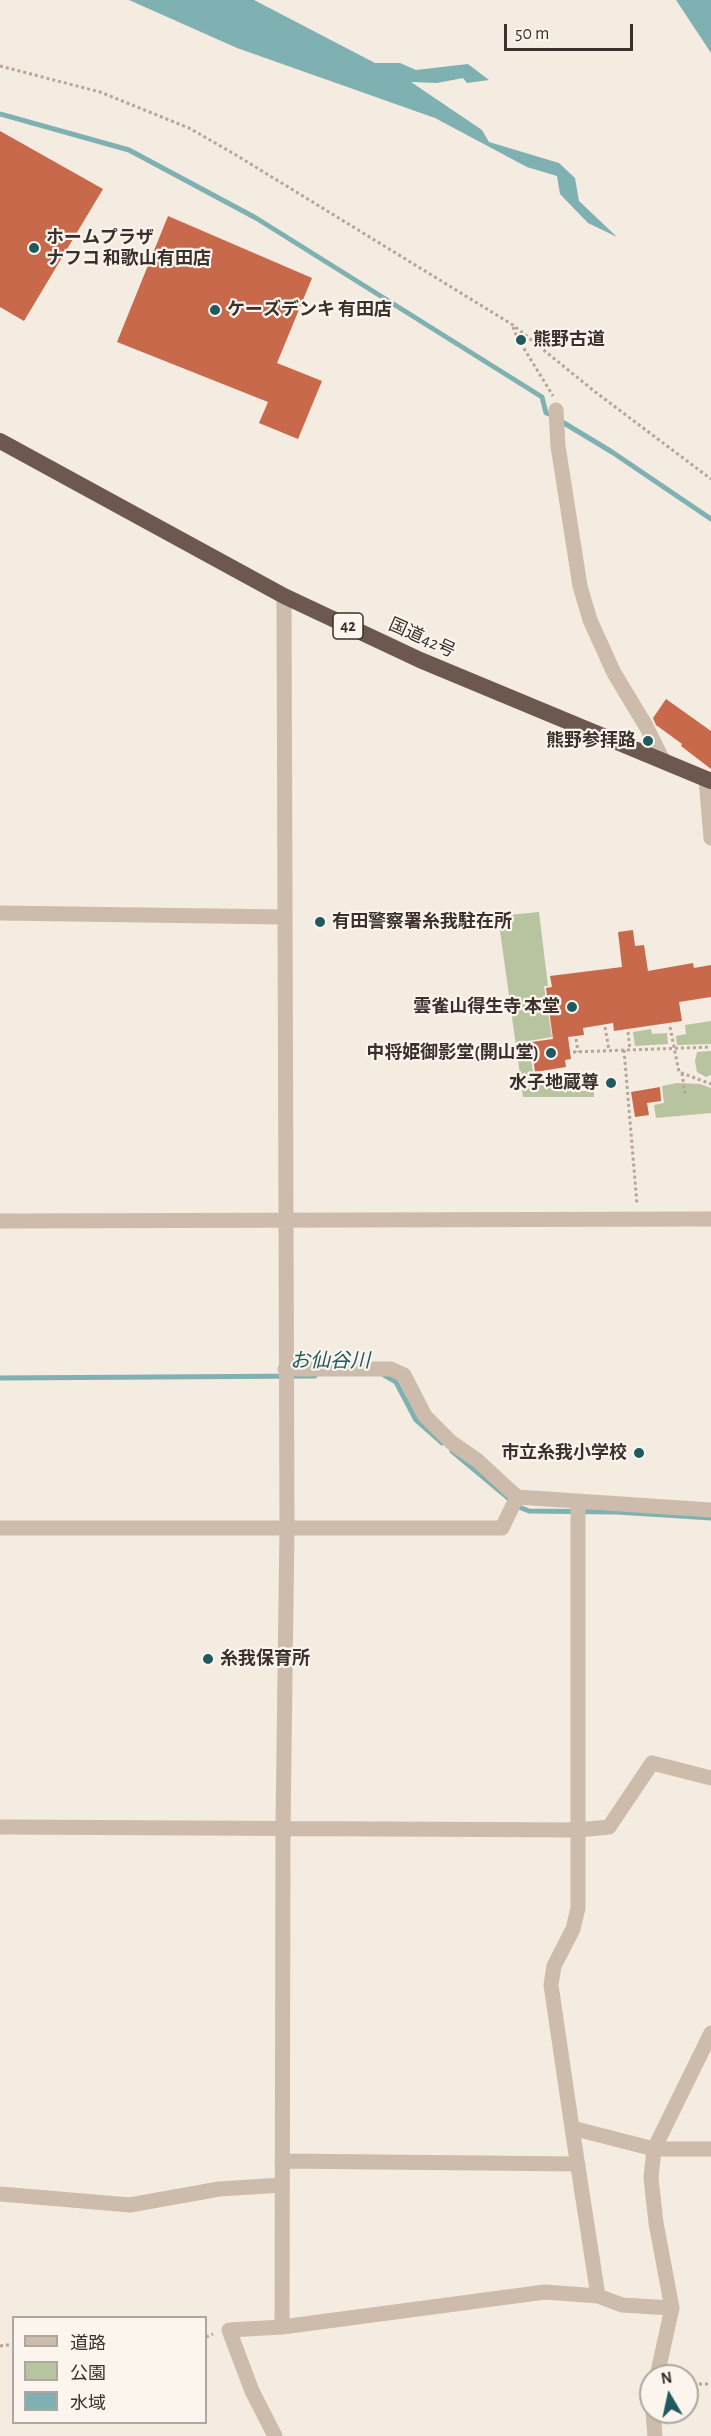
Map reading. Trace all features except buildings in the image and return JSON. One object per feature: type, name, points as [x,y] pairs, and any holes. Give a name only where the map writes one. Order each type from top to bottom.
[{"type":"highway","name":"国道42号","points":[[0,441],[284,596],[420,660],[709,780]]},
{"type":"street","points":[[556,410],[558,446],[580,585],[588,612],[614,673],[646,726],[664,762]]},
{"type":"street","points":[[282,2327],[286,1527],[284,596]]},
{"type":"street","points":[[709,780],[711,838]]},
{"type":"street","points":[[0,913],[284,916]]},
{"type":"street","points":[[0,1221],[711,1219]]},
{"type":"street","points":[[285,1369],[391,1369],[404,1375],[425,1416],[451,1442],[478,1461],[517,1497],[711,1510]]},
{"type":"street","points":[[0,1528],[502,1528],[517,1497]]},
{"type":"street","points":[[578,1502],[579,1908],[573,1929],[554,1966],[552,1985],[598,2296]]},
{"type":"street","points":[[0,1827],[579,1830],[609,1827],[652,1763],[711,1778]]},
{"type":"street","points":[[660,2364],[672,2308],[656,2223],[651,2178],[654,2149],[711,2033]]},
{"type":"street","points":[[572,2128],[654,2149],[711,2149]]},
{"type":"street","points":[[282,2161],[578,2164]]},
{"type":"street","points":[[0,2194],[130,2205],[219,2189],[282,2185]]},
{"type":"street","points":[[275,2436],[252,2391],[229,2330],[282,2327],[545,2292],[598,2296],[622,2305],[672,2308]]},
{"type":"path","points":[[0,66],[100,92],[189,128],[513,325],[594,391],[711,479]]},
{"type":"path","points":[[513,325],[553,393],[556,410]]},
{"type":"path","points":[[605,1027],[609,1050]]},
{"type":"path","points":[[670,1027],[679,1072],[711,1084]]},
{"type":"path","points":[[628,1032],[630,1050]]},
{"type":"path","points":[[576,1039],[578,1052]]},
{"type":"path","points":[[573,1052],[711,1047]]},
{"type":"path","points":[[624,1050],[638,1219]]},
{"type":"path","points":[[682,1073],[685,1095]]},
{"type":"green space","points":[[539,912],[548,986],[544,986],[552,1037],[528,1041],[534,1078],[561,1076],[563,1091],[594,1091],[594,1097],[523,1097],[498,916]]},
{"type":"green space","points":[[711,1021],[711,1044],[677,1045],[676,1036],[686,1034],[685,1025]]},
{"type":"green space","points":[[651,1029],[652,1034],[667,1033],[668,1044],[635,1046],[633,1032]]},
{"type":"green space","points":[[711,1051],[711,1075],[706,1077],[697,1072],[695,1061],[697,1052]]},
{"type":"green space","points":[[677,1083],[700,1084],[711,1088],[711,1113],[656,1118],[654,1105],[664,1103],[662,1086]]},
{"type":"water","points":[[129,0],[254,0],[375,63],[400,63],[416,70],[468,64],[489,80],[467,83],[463,78],[437,83],[411,82],[482,130],[489,142],[559,163],[575,178],[579,201],[617,237],[588,223],[560,194],[557,176],[527,167],[435,118],[237,48]]},
{"type":"water","points":[[676,0],[711,0],[711,53]]},
{"type":"waterway","points":[[0,114],[129,150],[256,218],[542,397],[546,413],[549,414]]},
{"type":"waterway","points":[[559,420],[612,452],[711,519]]},
{"type":"waterway","name":"お仙谷川","points":[[384,1375],[396,1382],[416,1420],[442,1443]]},
{"type":"waterway","name":"お仙谷川","points":[[0,1378],[315,1376]]},
{"type":"waterway","name":"お仙谷川","points":[[452,1451],[519,1507],[529,1511],[617,1512],[711,1518]]},
{"type":"place","name":"ホームプラザ ナフコ 和歌山有田店","points":[[34,248]]},
{"type":"place","name":"ケーズデンキ 有田店","points":[[215,310]]},
{"type":"place","name":"熊野古道","points":[[521,340]]},
{"type":"place","name":"熊野参拝路","points":[[648,741]]},
{"type":"place","name":"有田警察署糸我駐在所","points":[[320,922]]},
{"type":"place","name":"雲雀山得生寺 本堂","points":[[572,1007]]},
{"type":"place","name":"中将姫御影堂(開山堂)","points":[[551,1053]]},
{"type":"place","name":"水子地蔵尊","points":[[611,1083]]},
{"type":"place","name":"市立糸我小学校","points":[[639,1453]]},
{"type":"place","name":"糸我保育所","points":[[208,1659]]}]
